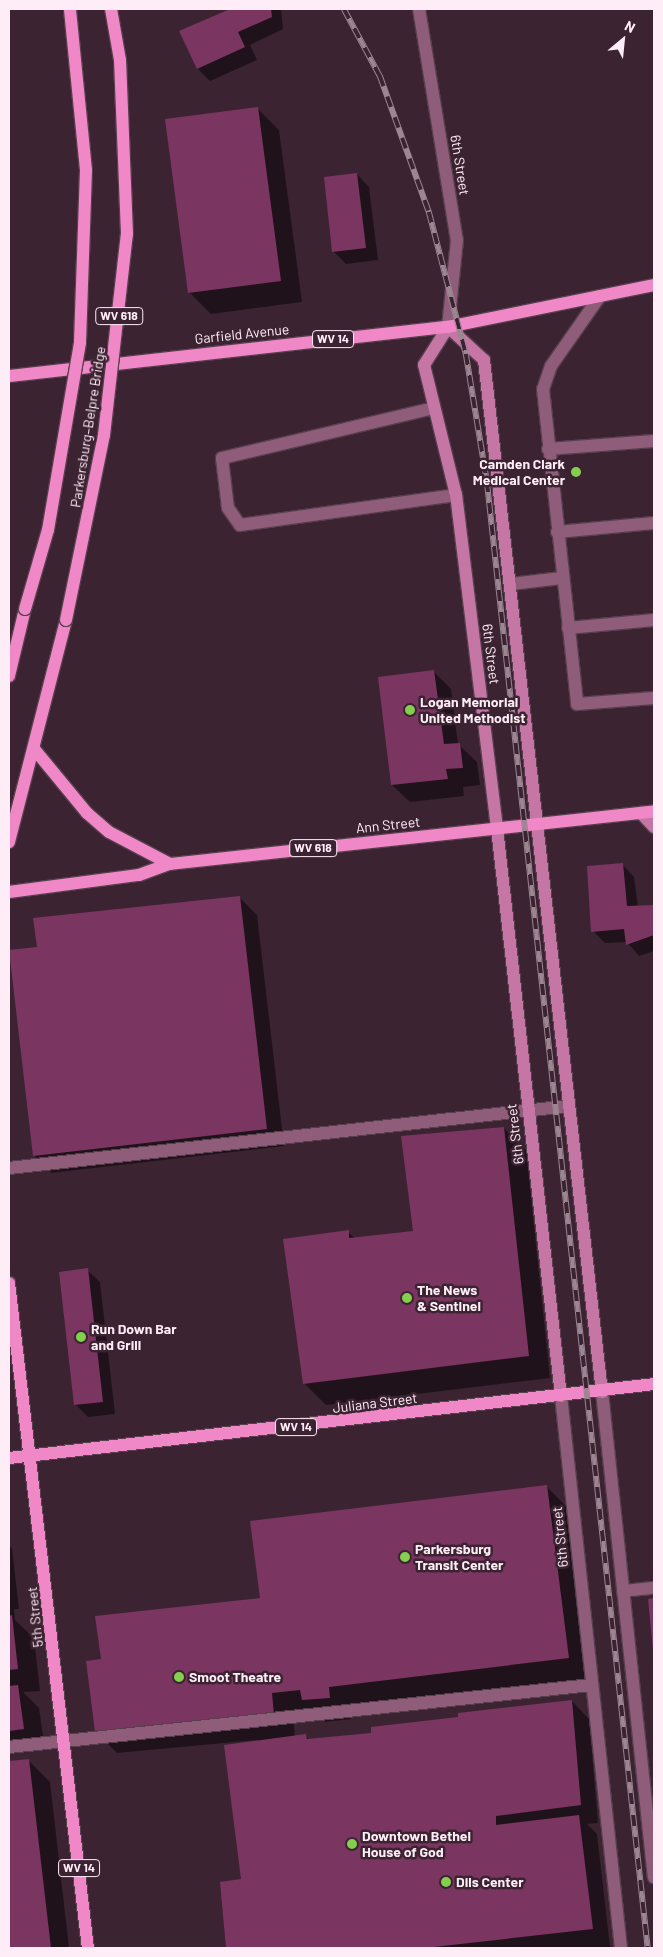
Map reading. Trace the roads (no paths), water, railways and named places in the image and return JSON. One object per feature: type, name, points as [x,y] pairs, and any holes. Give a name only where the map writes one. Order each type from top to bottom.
[{"type":"main road","name":"Parkersburg–Belpre Bridge","points":[[9,676],[24,609],[48,530],[80,342],[86,170],[70,9]]},
{"type":"main road","name":"Parkersburg–Belpre Bridge","points":[[9,842],[35,750],[66,620],[104,435],[127,234],[121,78],[111,9]]},
{"type":"main road","name":"Garfield Avenue","points":[[9,376],[448,327],[654,285]]},
{"type":"main road","points":[[35,750],[87,813],[109,832],[170,864]]},
{"type":"main road","name":"Ann Street","points":[[9,892],[139,875],[170,864],[654,811]]},
{"type":"main road","name":"5th Street","points":[[9,1283],[32,1455],[88,1948]]},
{"type":"main road","name":"Juliana Street","points":[[9,1458],[602,1392],[654,1384]]},
{"type":"street","name":"6th Street","points":[[419,9],[457,240],[448,327],[424,366],[456,495],[498,828],[621,1948]]},
{"type":"street","points":[[600,296],[550,366],[543,389],[577,704],[654,698]]},
{"type":"street","name":"6th Street","points":[[448,327],[484,360],[602,1392],[654,1877]]},
{"type":"street","points":[[434,408],[222,458],[228,508],[240,526],[456,495]]},
{"type":"street","points":[[548,449],[654,441]]},
{"type":"street","points":[[557,532],[654,523]]},
{"type":"street","points":[[511,584],[562,578]]},
{"type":"street","points":[[568,628],[654,620]]},
{"type":"street","points":[[641,813],[654,827]]},
{"type":"street","points":[[9,1168],[569,1106]]},
{"type":"street","points":[[624,1591],[654,1588]]},
{"type":"street","points":[[9,1747],[591,1685]]},
{"type":"railway","points":[[344,9],[380,76],[429,212],[466,354],[487,481],[648,1948]]},
{"type":"place","name":"Camden Clark Medical Center","points":[[576,472]]},
{"type":"place","name":"Logan Memorial United Methodist","points":[[410,710]]},
{"type":"place","name":"The News & Sentinel","points":[[407,1298]]},
{"type":"place","name":"Run Down Bar and Grill","points":[[81,1337]]},
{"type":"place","name":"Parkersburg Transit Center","points":[[405,1557]]},
{"type":"place","name":"Smoot Theatre","points":[[179,1677]]},
{"type":"place","name":"Downtown Bethel House of God","points":[[352,1844]]},
{"type":"place","name":"Dils Center","points":[[446,1882]]}]
